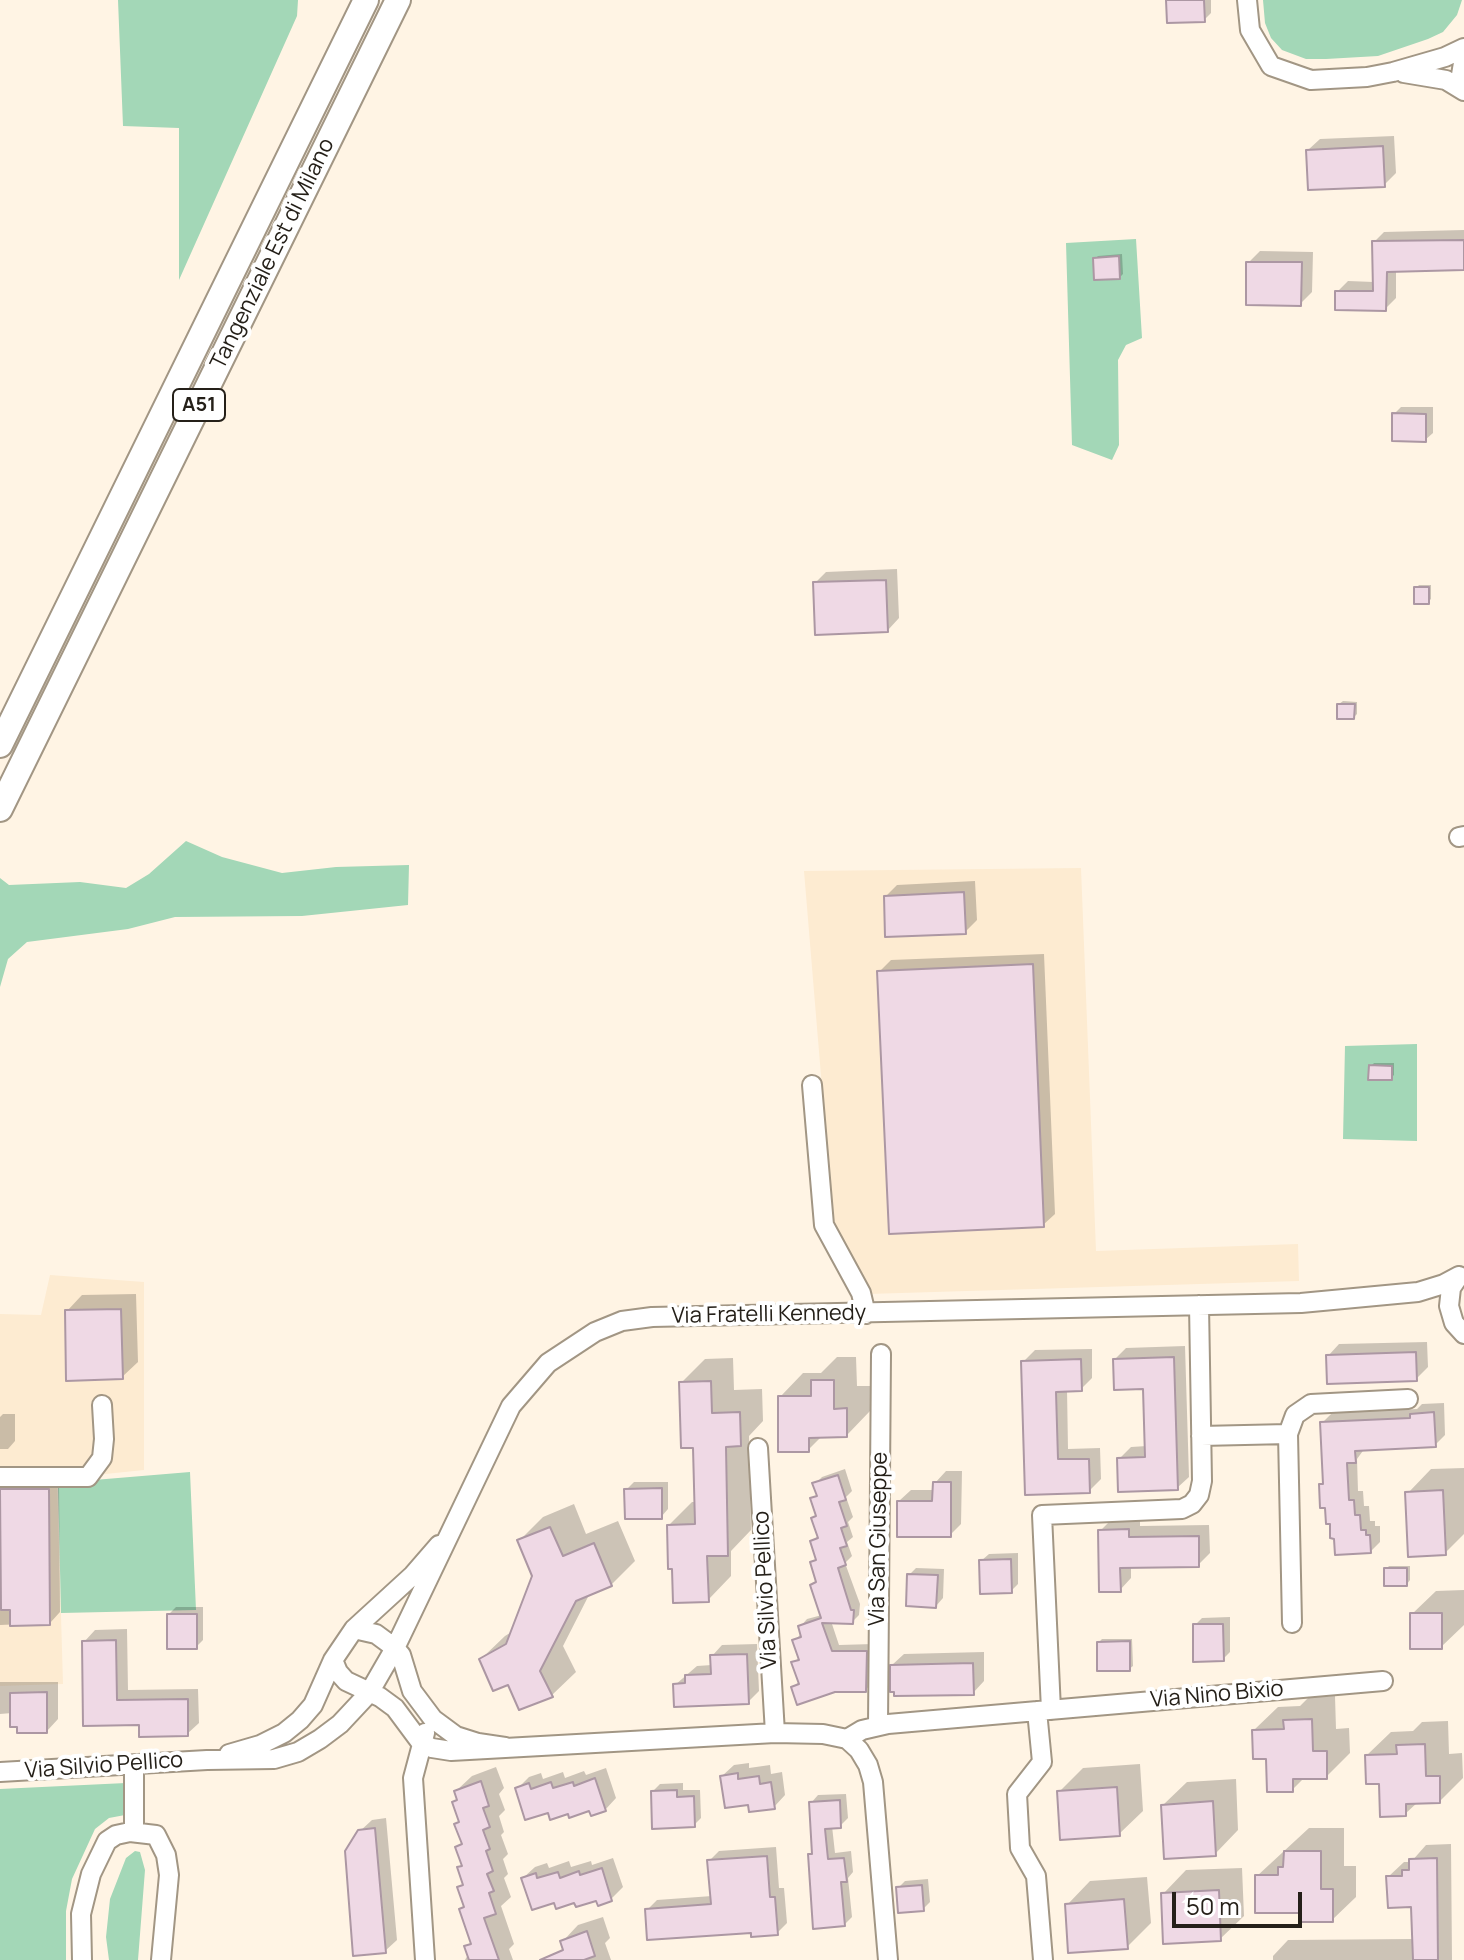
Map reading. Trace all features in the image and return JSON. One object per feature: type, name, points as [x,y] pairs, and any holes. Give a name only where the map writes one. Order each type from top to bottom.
[{"type":"highway","name":"Tangenziale Est di Milano","points":[[0,745],[366,0]]},
{"type":"highway","name":"Tangenziale Est di Milano","points":[[0,809],[398,0]]},
{"type":"street","points":[[1247,0],[1250,30],[1271,66],[1311,80],[1367,77],[1393,72],[1445,57],[1464,48]]},
{"type":"street","points":[[1464,57],[1461,75],[1464,83]]},
{"type":"street","points":[[1393,72],[1428,75],[1446,80],[1464,91]]},
{"type":"street","points":[[812,1085],[824,1225],[861,1293],[866,1314]]},
{"type":"street","points":[[1461,1274],[1449,1296],[1449,1311],[1461,1331]]},
{"type":"street","name":"Via Fratelli Kennedy","points":[[395,1648],[511,1406],[548,1363],[595,1332],[622,1321],[652,1317],[1301,1303],[1399,1295],[1432,1288],[1461,1274]]},
{"type":"street","name":"Via Fratelli Kennedy","points":[[1399,1295],[1435,1307],[1461,1331]]},
{"type":"street","points":[[1043,1960],[1036,1876],[1020,1848],[1017,1794],[1042,1762],[1042,1515],[1182,1509],[1192,1504],[1199,1495],[1202,1481],[1199,1305]]},
{"type":"street","name":"Via San Giuseppe","points":[[878,1725],[881,1354]]},
{"type":"street","points":[[1292,1623],[1288,1434],[1295,1415],[1311,1404],[1408,1399]]},
{"type":"street","points":[[0,1477],[88,1477],[102,1458],[102,1405]]},
{"type":"street","points":[[1201,1436],[1288,1434]]},
{"type":"street","name":"Via Silvio Pellico","points":[[758,1448],[775,1733]]},
{"type":"street","name":"Via Fratelli Kennedy","points":[[338,1652],[354,1629],[413,1575],[449,1532]]},
{"type":"street","points":[[354,1629],[376,1634],[395,1648],[401,1655],[412,1691],[433,1719],[456,1736],[505,1747]]},
{"type":"street","name":"Via Silvio Pellico","points":[[0,1772],[274,1759],[298,1752],[340,1724],[369,1693],[395,1648]]},
{"type":"street","points":[[338,1652],[338,1672],[346,1681],[395,1708],[421,1743],[432,1748],[451,1751],[775,1733],[823,1734],[853,1745],[868,1765],[873,1782],[888,1960]]},
{"type":"street","name":"Via Silvio Pellico","points":[[207,1760],[260,1745],[284,1733],[313,1705],[338,1652]]},
{"type":"street","name":"Via Nino Bixio","points":[[853,1745],[878,1725],[1383,1681]]},
{"type":"street","points":[[425,1960],[413,1778],[421,1743],[433,1719]]},
{"type":"street","points":[[134,1765],[134,1832]]},
{"type":"street","points":[[82,1960],[83,1903],[97,1861],[110,1839],[134,1832],[156,1835],[166,1855],[169,1875],[161,1960]]},
{"type":"shaded area","points":[[1081,868],[1096,1251],[1298,1244],[1299,1281],[868,1294],[833,1220],[804,871]]},
{"type":"shaded area","points":[[50,1275],[144,1282],[144,1470],[57,1479],[63,1684],[0,1686],[0,1314],[41,1315]]},
{"type":"green space","points":[[118,0],[298,0],[297,16],[179,280],[179,128],[123,126]]},
{"type":"green space","points":[[1263,0],[1462,0],[1457,15],[1443,32],[1428,39],[1378,56],[1306,59],[1282,50],[1271,38],[1265,23]]},
{"type":"green space","points":[[1136,239],[1142,338],[1126,345],[1118,360],[1119,445],[1112,460],[1072,445],[1066,243]]},
{"type":"green space","points":[[186,841],[222,857],[282,873],[336,867],[409,865],[408,905],[302,916],[175,917],[128,929],[27,942],[8,959],[0,987],[0,878],[9,885],[80,882],[126,888],[149,874]]},
{"type":"green space","points":[[1417,1044],[1417,1141],[1343,1139],[1345,1046]]},
{"type":"green space","points":[[190,1472],[196,1610],[61,1613],[58,1483]]},
{"type":"green space","points":[[126,1783],[125,1815],[109,1818],[95,1829],[72,1879],[66,1911],[66,1960],[0,1960],[0,1789]]},
{"type":"green space","points":[[135,1851],[140,1852],[145,1870],[138,1960],[109,1960],[106,1937],[110,1899],[126,1858]]},
{"type":"building","points":[[1166,0],[1204,0],[1205,22],[1167,23]]},
{"type":"building","points":[[1383,146],[1385,187],[1308,190],[1306,150]]},
{"type":"building","points":[[1464,240],[1464,270],[1387,272],[1386,311],[1335,310],[1335,291],[1373,291],[1372,241]]},
{"type":"building","points":[[1119,256],[1120,279],[1094,280],[1093,258]]},
{"type":"building","points":[[1246,262],[1302,262],[1301,306],[1246,305]]},
{"type":"building","points":[[1392,413],[1426,414],[1426,442],[1392,441]]},
{"type":"building","points":[[886,580],[888,632],[815,635],[813,582]]},
{"type":"building","points":[[1414,587],[1429,587],[1429,604],[1414,604]]},
{"type":"building","points":[[1337,704],[1355,704],[1354,719],[1337,719]]},
{"type":"building","points":[[964,892],[966,934],[885,937],[884,896]]},
{"type":"building","points":[[1033,964],[1044,1227],[889,1234],[877,971]]},
{"type":"building","points":[[1369,1065],[1392,1066],[1392,1080],[1368,1080]]},
{"type":"building","points":[[121,1309],[123,1379],[66,1381],[65,1310]]},
{"type":"building","points":[[1416,1352],[1417,1381],[1327,1384],[1326,1355]]},
{"type":"building","points":[[1174,1357],[1178,1490],[1118,1492],[1117,1458],[1145,1457],[1143,1389],[1114,1390],[1113,1359]]},
{"type":"building","points":[[1081,1359],[1082,1391],[1056,1392],[1058,1459],[1089,1459],[1090,1493],[1025,1495],[1021,1361]]},
{"type":"building","points":[[811,1380],[834,1380],[834,1409],[847,1408],[847,1437],[809,1438],[809,1452],[778,1452],[778,1396],[811,1396]]},
{"type":"building","points":[[711,1381],[712,1413],[740,1412],[741,1446],[726,1447],[728,1556],[707,1556],[709,1602],[673,1603],[667,1525],[695,1524],[693,1448],[681,1448],[679,1382]]},
{"type":"building","points":[[1434,1412],[1436,1447],[1355,1451],[1356,1463],[1347,1463],[1349,1500],[1354,1500],[1355,1515],[1360,1515],[1361,1530],[1366,1530],[1366,1535],[1370,1535],[1371,1553],[1335,1555],[1325,1508],[1320,1508],[1319,1484],[1323,1484],[1320,1422],[1410,1418],[1410,1414]]},
{"type":"building","points":[[838,1475],[846,1500],[839,1502],[847,1526],[841,1528],[847,1546],[840,1548],[846,1565],[838,1568],[851,1610],[854,1610],[853,1624],[822,1623],[832,1651],[867,1651],[866,1692],[835,1692],[797,1705],[791,1687],[799,1684],[791,1662],[799,1660],[792,1640],[801,1637],[798,1626],[821,1618],[810,1585],[816,1582],[810,1562],[816,1560],[810,1541],[818,1538],[811,1518],[816,1516],[810,1498],[817,1496],[812,1483]]},
{"type":"building","points":[[933,1482],[951,1482],[951,1537],[897,1537],[897,1501],[932,1501]]},
{"type":"building","points":[[662,1488],[662,1519],[625,1519],[624,1489]]},
{"type":"building","points":[[0,1489],[49,1489],[50,1625],[10,1626],[10,1610],[1,1610]]},
{"type":"building","points":[[1443,1490],[1446,1555],[1408,1557],[1405,1492]]},
{"type":"building","points":[[550,1527],[563,1556],[594,1543],[612,1586],[576,1601],[540,1671],[553,1697],[519,1710],[508,1685],[493,1691],[479,1659],[506,1644],[532,1576],[517,1540]]},
{"type":"building","points":[[1129,1529],[1129,1537],[1199,1536],[1199,1567],[1120,1568],[1121,1592],[1099,1592],[1098,1530]]},
{"type":"building","points":[[1011,1559],[1012,1593],[980,1594],[979,1560]]},
{"type":"building","points":[[1384,1568],[1407,1568],[1407,1586],[1384,1586]]},
{"type":"building","points":[[907,1574],[938,1575],[936,1608],[906,1606]]},
{"type":"building","points":[[1410,1613],[1442,1613],[1442,1649],[1410,1649]]},
{"type":"building","points":[[167,1614],[197,1614],[197,1649],[167,1649]]},
{"type":"building","points":[[1193,1624],[1223,1624],[1224,1661],[1193,1662]]},
{"type":"building","points":[[116,1640],[117,1700],[188,1699],[188,1736],[139,1737],[139,1725],[83,1726],[82,1641]]},
{"type":"building","points":[[1130,1641],[1130,1671],[1097,1671],[1097,1642]]},
{"type":"building","points":[[747,1654],[749,1704],[674,1707],[673,1684],[685,1683],[685,1675],[711,1674],[710,1655]]},
{"type":"building","points":[[973,1663],[974,1695],[894,1696],[894,1692],[890,1692],[890,1665]]},
{"type":"building","points":[[47,1692],[47,1733],[17,1733],[17,1727],[10,1727],[10,1693]]},
{"type":"building","points":[[1312,1719],[1313,1751],[1327,1751],[1327,1779],[1293,1779],[1293,1792],[1267,1792],[1266,1759],[1253,1759],[1252,1730],[1284,1729],[1283,1720]]},
{"type":"building","points":[[1425,1744],[1426,1776],[1440,1776],[1440,1803],[1406,1804],[1406,1816],[1380,1817],[1379,1784],[1366,1784],[1365,1755],[1397,1754],[1396,1745]]},
{"type":"building","points":[[738,1773],[738,1779],[759,1776],[760,1784],[771,1782],[775,1809],[749,1812],[748,1805],[725,1808],[720,1776]]},
{"type":"building","points":[[595,1778],[606,1811],[591,1816],[589,1811],[569,1818],[568,1814],[550,1820],[548,1813],[525,1820],[515,1788],[529,1783],[531,1789],[551,1782],[553,1788],[573,1782],[574,1786]]},
{"type":"building","points":[[481,1781],[489,1806],[483,1808],[490,1827],[483,1830],[490,1849],[486,1851],[493,1871],[487,1874],[494,1891],[489,1893],[496,1914],[484,1918],[499,1960],[469,1960],[464,1946],[471,1944],[459,1909],[464,1907],[457,1887],[463,1885],[457,1867],[462,1866],[455,1847],[462,1844],[454,1824],[459,1822],[452,1802],[457,1800],[454,1791]]},
{"type":"building","points":[[1117,1787],[1120,1836],[1060,1840],[1057,1791]]},
{"type":"building","points":[[677,1790],[677,1797],[694,1796],[695,1827],[652,1829],[651,1791]]},
{"type":"building","points":[[840,1800],[841,1828],[825,1829],[828,1859],[844,1858],[847,1882],[841,1882],[845,1926],[813,1929],[808,1854],[812,1854],[809,1802]]},
{"type":"building","points":[[1213,1801],[1216,1856],[1164,1859],[1161,1805]]},
{"type":"building","points":[[375,1828],[386,1953],[353,1956],[345,1851],[358,1830]]},
{"type":"building","points":[[1284,1851],[1321,1851],[1321,1889],[1333,1889],[1333,1922],[1301,1922],[1301,1913],[1255,1913],[1255,1875],[1278,1875],[1278,1867],[1283,1867]]},
{"type":"building","points":[[767,1856],[770,1897],[775,1897],[778,1935],[751,1937],[751,1933],[647,1940],[645,1909],[711,1904],[707,1860]]},
{"type":"building","points":[[1437,1858],[1438,1960],[1413,1960],[1411,1907],[1388,1908],[1386,1876],[1402,1876],[1402,1870],[1409,1870],[1409,1859]]},
{"type":"building","points":[[602,1868],[612,1901],[598,1906],[596,1901],[576,1907],[574,1903],[556,1909],[554,1903],[532,1910],[521,1878],[536,1873],[537,1878],[558,1872],[560,1878],[579,1871],[580,1875]]},
{"type":"building","points":[[922,1885],[924,1911],[898,1913],[896,1887]]},
{"type":"building","points":[[1219,1890],[1221,1941],[1163,1944],[1161,1893]]},
{"type":"building","points":[[1124,1899],[1128,1949],[1068,1953],[1065,1904]]},
{"type":"building","points":[[587,1931],[595,1956],[584,1960],[540,1960],[563,1950],[560,1941]]}]
